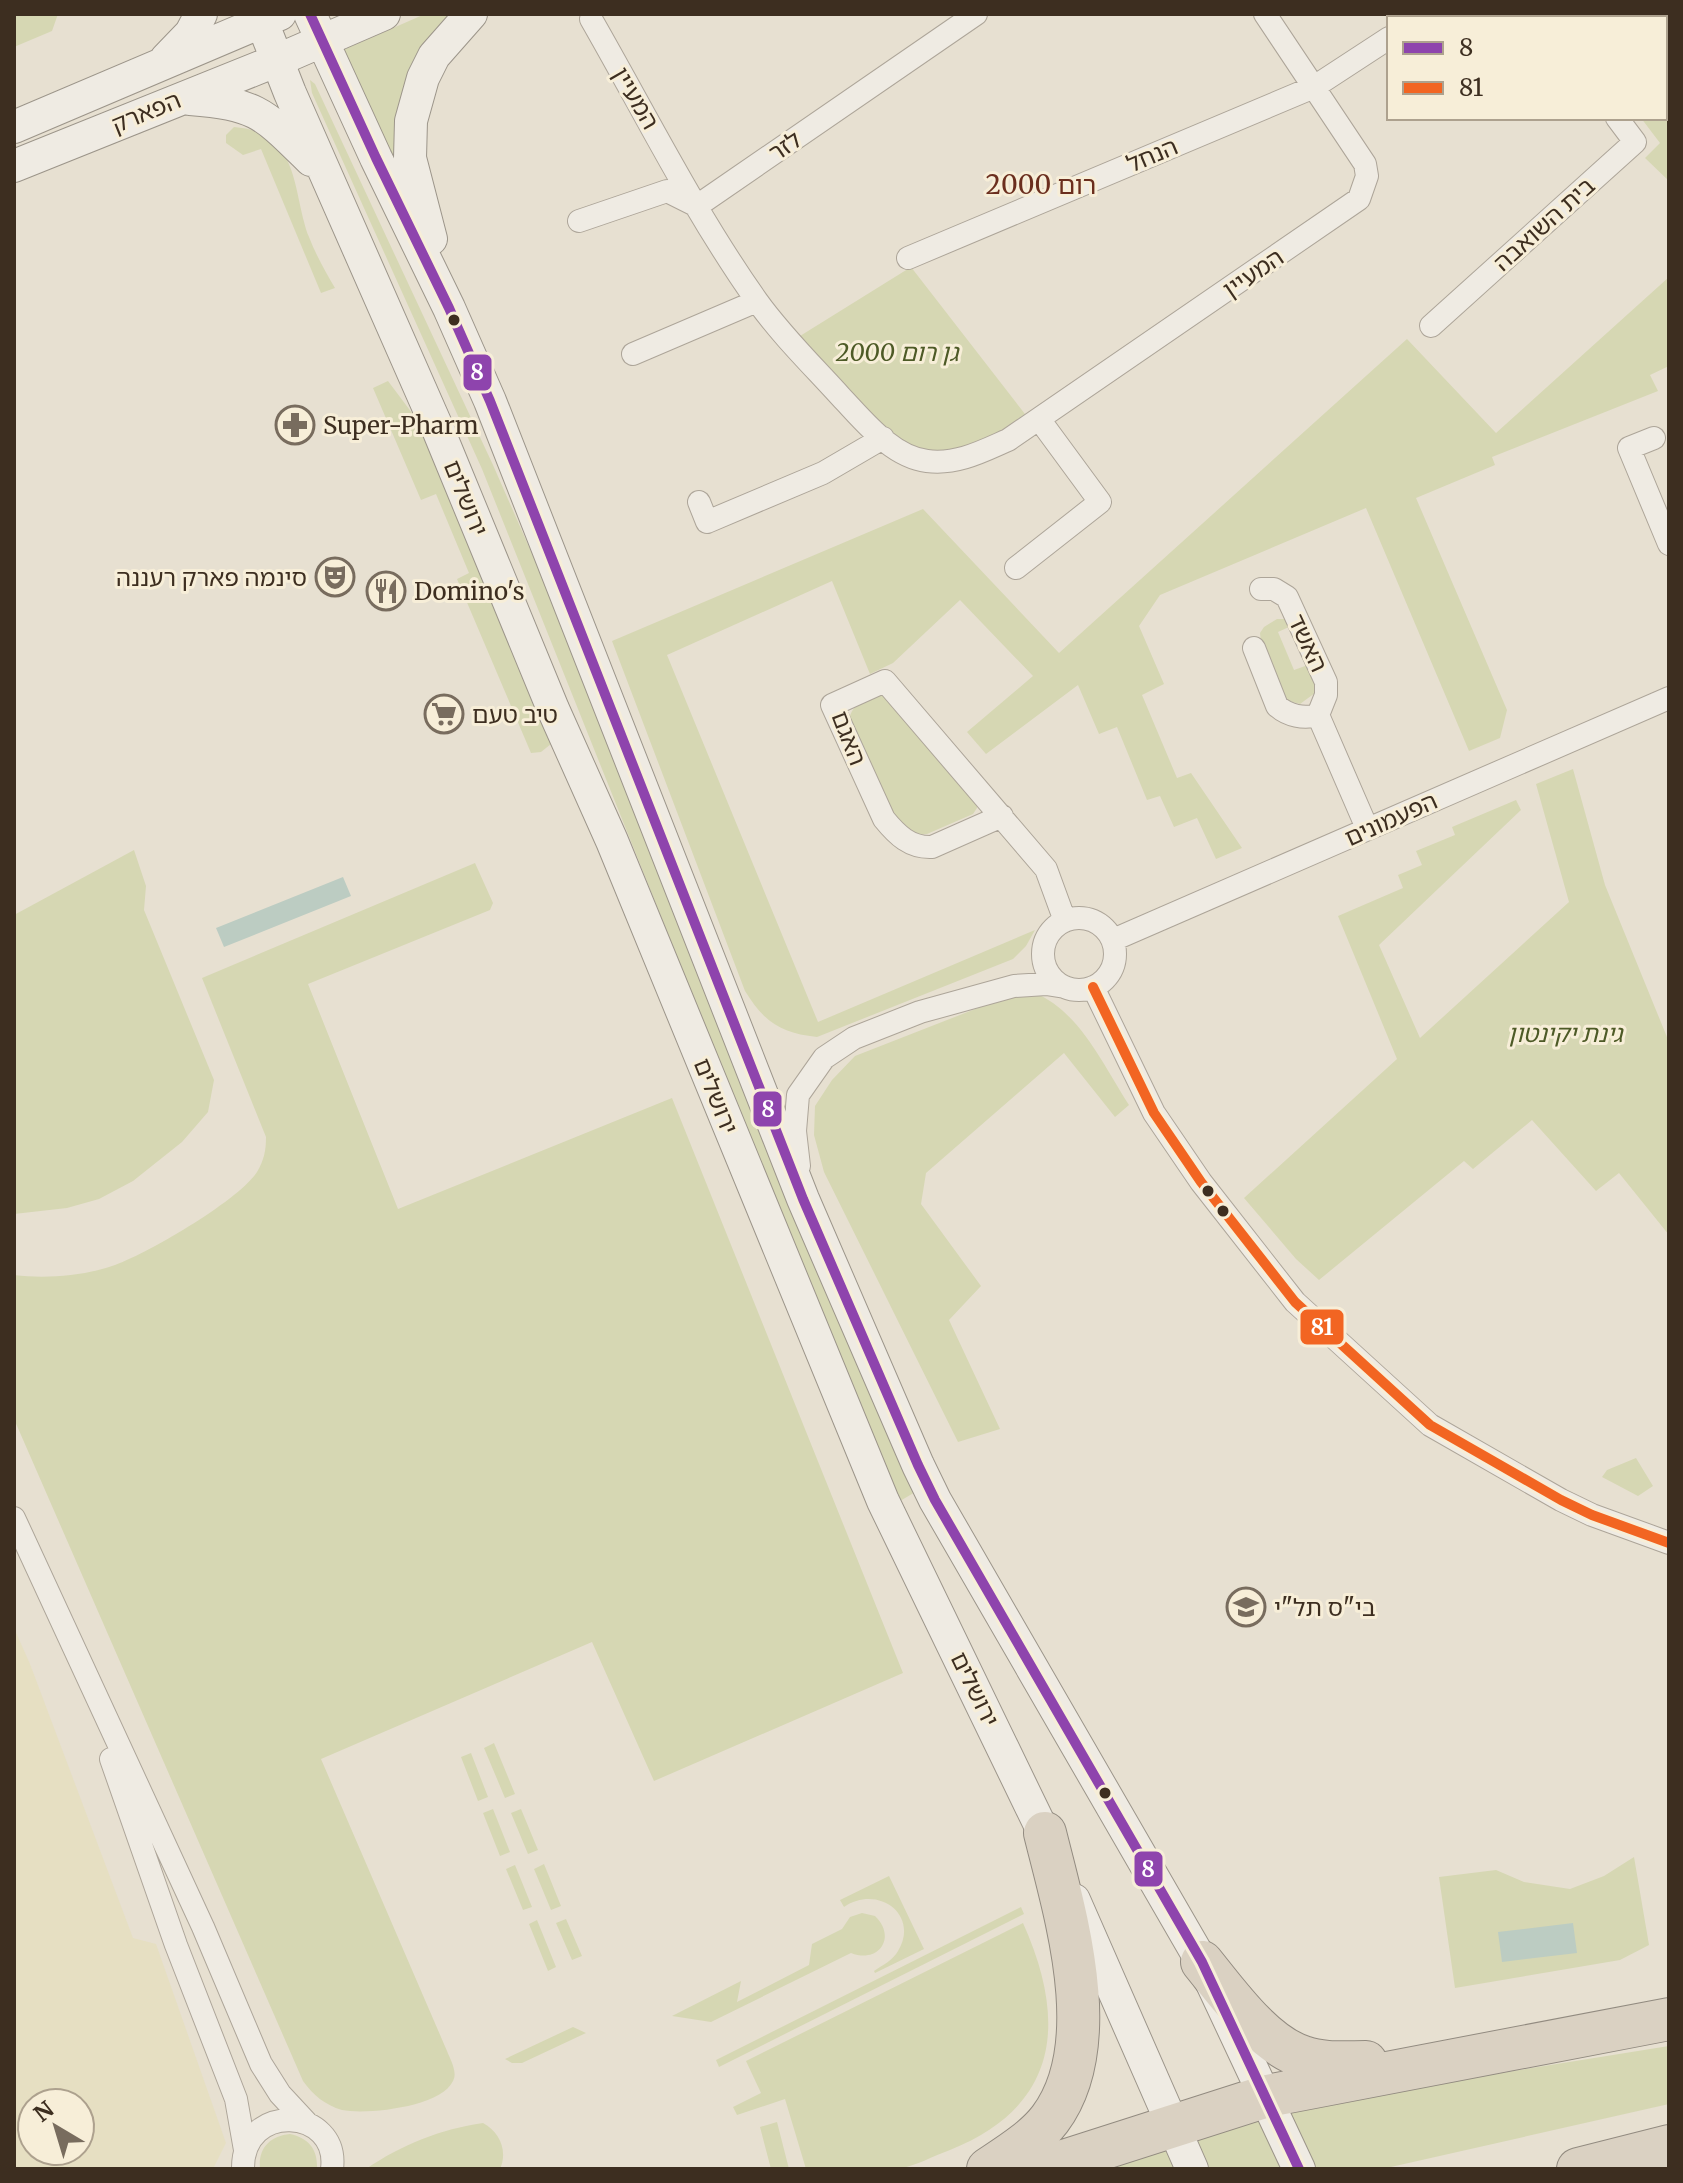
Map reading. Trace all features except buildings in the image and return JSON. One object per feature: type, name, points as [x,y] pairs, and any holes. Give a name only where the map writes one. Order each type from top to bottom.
[{"type":"highway","points":[[988,2169],[1032,2137],[1050,2119],[1067,2087],[1075,2051],[1078,2000],[1074,1950],[1045,1833]]},
{"type":"highway","points":[[1202,1962],[1244,2012],[1283,2047],[1301,2057],[1322,2061],[1443,2063]]},
{"type":"highway","points":[[1039,2169],[1270,2103],[1443,2063],[1669,2019]]},
{"type":"highway","points":[[1578,2169],[1669,2146]]},
{"type":"main road","points":[[158,67],[191,33],[201,14]]},
{"type":"main road","name":"הפארק","points":[[14,166],[278,60],[317,28],[384,14]]},
{"type":"main road","points":[[449,308],[410,158],[411,121],[423,78],[434,56],[471,14]]},
{"type":"main road","name":"הפארק","points":[[14,127],[267,17]]},
{"type":"main road","name":"ירושלים","points":[[267,17],[278,60],[325,174],[437,427],[553,709],[612,841],[883,1501],[1045,1833],[1192,2169]]},
{"type":"main road","name":"ירושלים","points":[[317,28],[490,401],[803,1199],[935,1500],[1202,1962],[1299,2169]]},
{"type":"main road","points":[[179,98],[232,102],[266,116],[325,174]]},
{"type":"street","name":"לזר","points":[[697,206],[976,14]]},
{"type":"street","points":[[1265,14],[1314,87]]},
{"type":"street","name":"המעיין","points":[[591,19],[697,206],[757,301],[869,427],[895,448],[926,461],[964,459],[1008,440],[1359,199],[1367,176],[1365,164],[1314,87]]},
{"type":"street","name":"הנחל","points":[[908,258],[1314,87],[1387,39]]},
{"type":"street","name":"בית השואבה","points":[[1431,326],[1635,142],[1618,120]]},
{"type":"street","points":[[579,221],[667,191],[697,206]]},
{"type":"street","points":[[633,354],[757,301]]},
{"type":"street","points":[[1016,568],[1100,502],[1039,419]]},
{"type":"street","points":[[699,502],[707,522],[823,473],[883,438]]},
{"type":"street","points":[[1654,438],[1629,448],[1669,544]]},
{"type":"street","name":"האשד","points":[[1261,589],[1274,589],[1287,597],[1326,682],[1326,695],[1318,715]]},
{"type":"street","points":[[1254,648],[1277,706],[1285,713],[1297,716],[1318,715],[1367,828]]},
{"type":"street","name":"האגם","points":[[1002,816],[932,847],[907,842],[884,819],[832,705],[885,681],[1002,816],[1046,869],[1065,921]]},
{"type":"street","name":"הפעמונים","points":[[1113,940],[1669,698]]},
{"type":"street","points":[[803,1199],[795,1131],[796,1104],[798,1095],[824,1058],[854,1038],[920,1012],[1014,986],[1046,984],[1077,990],[1093,987],[1109,975],[1116,952],[1106,929],[1089,919],[1065,921],[1052,931],[1043,949],[1047,971],[1054,981],[1065,987]]},
{"type":"street","points":[[1093,987],[1154,1113],[1201,1182],[1295,1302],[1430,1425],[1561,1500],[1669,1543]]},
{"type":"street","points":[[14,1518],[203,1927],[261,2064],[280,2094],[322,2134],[330,2147],[332,2169]]},
{"type":"street","points":[[71,1645],[176,1945],[236,2099],[244,2160]]},
{"type":"street","points":[[244,2160],[252,2137],[263,2127],[276,2120],[306,2122]]},
{"type":"shaded area","points":[[343,877],[351,896],[224,947],[216,928]]},
{"type":"shaded area","points":[[14,1628],[133,1938],[156,1944],[226,2143],[213,2169],[14,2169]]},
{"type":"shaded area","points":[[1573,1923],[1577,1953],[1502,1962],[1498,1932]]},
{"type":"green space","points":[[14,14],[58,14],[52,31],[14,47]]},
{"type":"green space","points":[[425,14],[457,14],[402,184],[343,50]]},
{"type":"green space","points":[[310,80],[315,84],[540,572],[756,1118],[865,1383],[917,1491],[900,1501],[728,1084],[482,469],[312,93]]},
{"type":"green space","points":[[1667,102],[1669,181],[1645,158],[1660,143],[1643,120],[1667,120]]},
{"type":"green space","points":[[234,127],[256,131],[272,140],[283,152],[309,237],[335,288],[321,293],[261,149],[243,155],[226,143],[226,135]]},
{"type":"green space","name":"גן רום 2000","points":[[911,267],[1025,414],[996,433],[966,447],[924,453],[892,436],[858,403],[800,336]]},
{"type":"green space","points":[[1669,277],[1669,366],[1650,375],[1658,391],[1492,457],[1495,465],[1416,498],[1507,710],[1500,738],[1469,751],[1366,508],[1160,595],[1139,626],[1164,684],[1142,695],[1177,778],[1191,773],[1242,848],[1216,859],[1197,818],[1174,827],[1160,796],[1147,800],[1117,727],[1099,734],[1078,685],[986,754],[967,732],[1033,676],[960,600],[893,663],[870,674],[832,581],[667,655],[818,1022],[1035,930],[1026,946],[1013,959],[817,1037],[784,1029],[760,1011],[745,991],[612,641],[923,509],[1059,653],[1407,339],[1496,433]]},
{"type":"green space","points":[[388,381],[424,429],[444,464],[551,744],[541,752],[531,753],[457,579],[469,573],[436,494],[421,500],[373,388]]},
{"type":"green space","points":[[1277,619],[1286,619],[1291,626],[1278,632],[1294,670],[1308,665],[1316,684],[1315,693],[1300,704],[1282,695],[1261,642],[1260,633],[1264,627]]},
{"type":"green space","points":[[880,694],[888,697],[977,801],[973,814],[927,834],[914,835],[896,822],[849,720],[856,706]]},
{"type":"green space","name":"גינת יקינטון","points":[[1573,769],[1605,885],[1669,1042],[1669,1235],[1619,1173],[1596,1191],[1532,1120],[1473,1169],[1464,1161],[1319,1280],[1296,1259],[1244,1198],[1397,1059],[1338,916],[1403,888],[1398,875],[1422,865],[1416,851],[1455,835],[1452,827],[1516,800],[1521,810],[1379,945],[1420,1038],[1569,902],[1536,784]]},
{"type":"green space","points":[[134,850],[146,886],[144,910],[214,1080],[208,1112],[182,1142],[133,1181],[99,1199],[67,1208],[14,1214],[14,915]]},
{"type":"green space","points":[[475,863],[493,903],[490,910],[308,984],[398,1209],[672,1098],[903,1673],[654,1781],[592,1642],[321,1759],[455,2074],[446,2090],[419,2103],[385,2110],[342,2110],[315,2095],[303,2081],[14,1419],[14,1275],[51,1277],[76,1274],[127,1260],[212,1211],[247,1184],[257,1172],[264,1155],[266,1137],[202,978]]},
{"type":"green space","points":[[1033,992],[1050,1001],[1077,1026],[1129,1105],[1115,1117],[1064,1053],[926,1173],[921,1204],[981,1286],[949,1320],[1000,1429],[958,1442],[824,1172],[814,1135],[815,1106],[832,1080],[855,1056],[1011,995]]},
{"type":"green space","points":[[1636,1458],[1653,1486],[1638,1496],[1602,1477],[1607,1470]]},
{"type":"green space","points":[[494,1743],[515,1794],[505,1798],[484,1748]]},
{"type":"green space","points":[[471,1753],[488,1797],[478,1801],[461,1757]]},
{"type":"green space","points":[[493,1809],[510,1852],[500,1856],[483,1813]]},
{"type":"green space","points":[[521,1809],[538,1850],[528,1854],[511,1813]]},
{"type":"green space","points":[[1634,1857],[1649,1945],[1620,1960],[1455,1988],[1439,1877],[1496,1870],[1524,1882],[1570,1889],[1604,1876]]},
{"type":"green space","points":[[544,1864],[561,1906],[551,1910],[534,1869]]},
{"type":"green space","points":[[515,1865],[532,1907],[523,1910],[506,1869]]},
{"type":"green space","points":[[889,1876],[924,1949],[875,1973],[898,1951],[904,1926],[900,1915],[882,1901],[857,1901],[844,1907],[840,1900]]},
{"type":"green space","points":[[1021,1907],[1024,1914],[719,2067],[716,2060]]},
{"type":"green space","points":[[862,1913],[875,1916],[881,1924],[884,1940],[877,1952],[870,1955],[851,1953],[711,2022],[672,2016],[741,1981],[737,2002],[809,1965],[812,1944],[842,1929],[850,1917]]},
{"type":"green space","points":[[566,1919],[582,1956],[572,1960],[556,1923]]},
{"type":"green space","points":[[537,1920],[556,1967],[548,1971],[529,1924]]},
{"type":"green space","points":[[1023,1923],[1046,1994],[1048,2026],[1044,2057],[1033,2085],[1014,2110],[987,2132],[950,2150],[898,2169],[806,2169],[785,2099],[737,2115],[733,2107],[761,2093],[746,2061]]},
{"type":"green space","points":[[573,2027],[586,2033],[522,2063],[505,2059]]},
{"type":"green space","points":[[1669,2046],[1669,2104],[1382,2169],[1084,2169],[1327,2101]]},
{"type":"green space","points":[[777,2122],[789,2169],[771,2169],[760,2127]]},
{"type":"green space","points":[[483,2123],[494,2131],[501,2143],[503,2155],[500,2169],[366,2169],[422,2139]]},
{"type":"green space","points":[[290,2134],[302,2138],[311,2146],[317,2169],[260,2169],[261,2155],[267,2144],[277,2137]]},
{"type":"transit line","name":"8","points":[[310,14],[490,401],[803,1199],[918,1465],[935,1500],[1202,1962],[1299,2169]]},
{"type":"transit line","name":"81","points":[[1093,987],[1154,1113],[1201,1182],[1295,1302],[1430,1425],[1561,1500],[1592,1515],[1669,1543]]},
{"type":"place","name":"Super-Pharm","points":[[295,425]]},
{"type":"place","name":"סינמה פארק רעננה","points":[[335,577]]},
{"type":"place","name":"Domino's","points":[[386,591]]},
{"type":"place","name":"טיב טעם","points":[[444,714]]},
{"type":"place","name":"בי\"ס תל\"י","points":[[1246,1607]]},
{"type":"district","name":"רום 2000","points":[[1041,184]]}]
